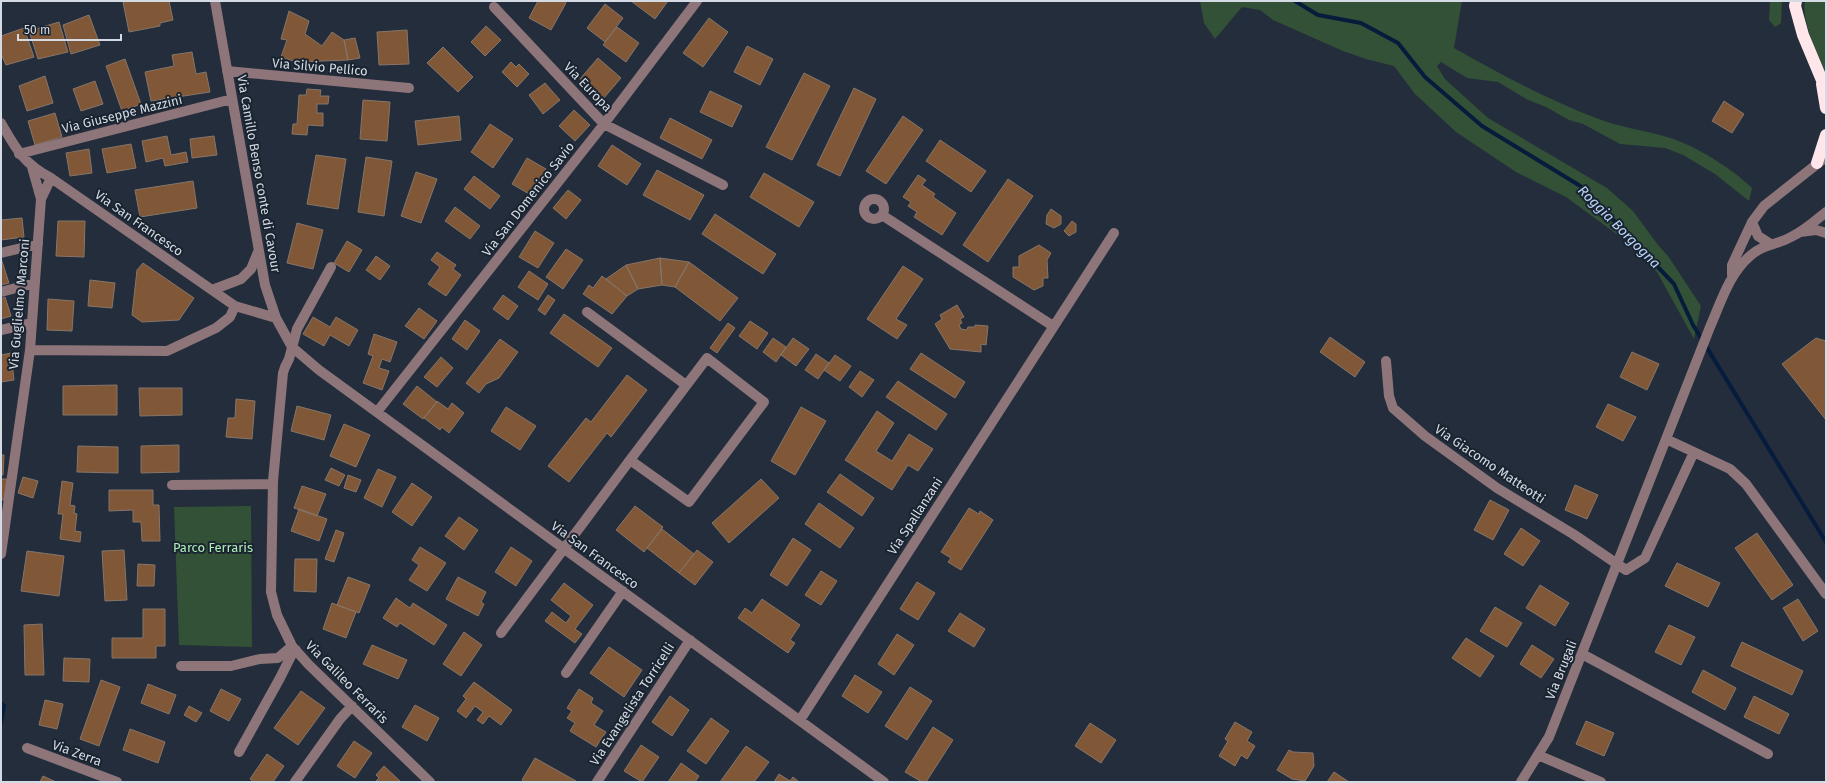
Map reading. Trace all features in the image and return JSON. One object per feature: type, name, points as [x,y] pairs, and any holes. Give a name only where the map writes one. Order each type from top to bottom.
[{"type":"highway","points":[[1796,1],[1795,6],[1803,36],[1824,86],[1826,108]]},
{"type":"highway","points":[[1822,160],[1826,135]]},
{"type":"street","name":"Via Camillo Benso conte di Cavour","points":[[215,1],[265,285],[276,318],[292,347]]},
{"type":"street","name":"Via San Domenico Savio","points":[[377,412],[604,124],[697,1]]},
{"type":"street","name":"Via Europa","points":[[494,7],[604,124],[723,185]]},
{"type":"street","name":"Via Silvio Pellico","points":[[228,71],[409,88]]},
{"type":"street","name":"Via Giuseppe Mazzini","points":[[19,154],[232,99]]},
{"type":"street","points":[[1,123],[19,154],[32,167]]},
{"type":"street","points":[[1732,275],[1732,265],[1752,222],[1764,206],[1822,160]]},
{"type":"street","name":"Via San Francesco","points":[[32,167],[51,178],[235,306],[276,318]]},
{"type":"street","name":"Via Guglielmo Marconi","points":[[32,167],[42,199]]},
{"type":"street","name":"Via Guglielmo Marconi","points":[[1,554],[30,350],[42,199],[51,178]]},
{"type":"street","points":[[1732,275],[1750,255],[1770,243],[1790,238],[1826,212]]},
{"type":"street","points":[[882,215],[1053,326]]},
{"type":"street","points":[[1752,222],[1758,236],[1770,243]]},
{"type":"street","points":[[1800,232],[1816,230],[1826,233]]},
{"type":"street","name":"Via Spallanzani","points":[[800,720],[1114,233]]},
{"type":"street","points":[[1,253],[38,244]]},
{"type":"street","points":[[212,290],[241,280],[251,269],[258,251]]},
{"type":"street","name":"Via Galileo Ferraris","points":[[330,267],[297,329],[290,359],[284,367],[273,484],[271,592],[277,616],[294,648],[430,782]]},
{"type":"street","name":"Via Brugali","points":[[1521,782],[1549,737],[1710,327],[1732,275]]},
{"type":"street","points":[[1,292],[35,283]]},
{"type":"street","points":[[30,350],[167,351],[216,328],[230,317],[235,306]]},
{"type":"street","points":[[587,312],[686,385]]},
{"type":"street","points":[[1,330],[32,323]]},
{"type":"street","name":"Via San Francesco","points":[[292,347],[319,370],[884,782]]},
{"type":"street","points":[[501,633],[564,549],[630,460],[686,385],[707,358],[764,402],[689,502],[630,460]]},
{"type":"street","name":"Via Giacomo Matteotti","points":[[1386,361],[1389,396],[1393,408],[1425,436],[1497,488],[1573,534],[1617,564]]},
{"type":"street","points":[[1666,439],[1730,469],[1746,484],[1826,594]]},
{"type":"street","points":[[1617,564],[1626,570],[1645,558],[1694,452]]},
{"type":"street","points":[[172,485],[273,484]]},
{"type":"street","points":[[566,673],[623,591]]},
{"type":"street","name":"Via Evangelista Torricelli","points":[[597,782],[690,640]]},
{"type":"street","points":[[181,666],[231,666],[260,659],[278,658],[294,648]]},
{"type":"street","points":[[239,752],[280,678],[294,648]]},
{"type":"street","points":[[1582,654],[1768,754]]},
{"type":"street","points":[[295,782],[340,719],[352,706]]},
{"type":"street","name":"Via Zerra","points":[[27,748],[118,782]]},
{"type":"street","points":[[1538,755],[1600,782]]},
{"type":"green space","points":[[1200,1],[1462,1],[1454,48],[1524,86],[1578,111],[1613,124],[1677,140],[1689,145],[1724,165],[1752,188],[1749,201],[1715,174],[1683,155],[1665,148],[1620,144],[1583,124],[1569,120],[1546,107],[1528,100],[1498,82],[1467,78],[1441,62],[1437,66],[1445,79],[1488,118],[1607,188],[1633,211],[1668,256],[1701,306],[1694,339],[1657,272],[1622,238],[1566,197],[1516,172],[1456,132],[1415,94],[1394,66],[1343,51],[1273,20],[1260,10],[1242,7],[1215,39],[1204,23]]},
{"type":"green space","points":[[1770,1],[1782,1],[1781,23],[1775,27],[1769,20]]},
{"type":"green space","points":[[1805,1],[1826,1],[1826,73],[1805,18]]},
{"type":"green space","name":"Parco Ferraris","points":[[251,506],[252,647],[179,645],[174,507]]},
{"type":"building","points":[[169,1],[173,20],[160,23],[160,26],[129,32],[123,2]]},
{"type":"building","points":[[538,1],[563,1],[566,3],[551,30],[529,18]]},
{"type":"building","points":[[631,1],[668,1],[655,19]]},
{"type":"building","points":[[605,4],[623,18],[605,42],[587,28]]},
{"type":"building","points":[[289,11],[309,21],[305,34],[322,46],[332,32],[344,40],[348,60],[297,62],[281,57],[287,40],[281,39]]},
{"type":"building","points":[[89,15],[100,45],[71,54],[63,25]]},
{"type":"building","points":[[709,18],[728,32],[703,67],[683,53]]},
{"type":"building","points":[[59,22],[68,52],[38,59],[29,31]]},
{"type":"building","points":[[486,26],[501,40],[485,56],[471,42]]},
{"type":"building","points":[[617,27],[639,43],[626,62],[603,45]]},
{"type":"building","points":[[24,28],[34,57],[6,65],[1,54],[1,36]]},
{"type":"building","points":[[407,30],[409,64],[379,65],[377,32]]},
{"type":"building","points":[[355,38],[360,58],[348,60],[344,40]]},
{"type":"building","points":[[747,46],[773,59],[760,85],[734,72]]},
{"type":"building","points":[[443,47],[473,77],[458,92],[427,63]]},
{"type":"building","points":[[192,52],[196,74],[206,72],[210,92],[151,101],[145,72],[174,66],[172,55]]},
{"type":"building","points":[[598,58],[621,78],[603,99],[580,79]]},
{"type":"building","points":[[125,59],[141,104],[122,111],[106,66]]},
{"type":"building","points":[[511,62],[516,67],[519,64],[529,74],[517,87],[502,72]]},
{"type":"building","points":[[804,73],[830,86],[792,160],[766,147]]},
{"type":"building","points":[[45,76],[53,103],[27,111],[19,86]]},
{"type":"building","points":[[95,81],[103,104],[81,111],[73,89]]},
{"type":"building","points":[[545,83],[560,100],[543,114],[529,95]]},
{"type":"building","points":[[854,88],[876,99],[840,176],[817,165]]},
{"type":"building","points":[[307,89],[321,90],[320,96],[329,96],[328,104],[317,104],[317,113],[323,113],[323,126],[308,125],[307,135],[292,134],[293,124],[297,124],[299,95],[306,95]]},
{"type":"building","points":[[710,91],[742,106],[732,127],[700,112]]},
{"type":"building","points":[[363,100],[390,102],[387,141],[360,139]]},
{"type":"building","points":[[1724,101],[1744,114],[1732,133],[1712,121]]},
{"type":"building","points":[[574,110],[590,125],[575,141],[559,126]]},
{"type":"building","points":[[55,113],[62,137],[35,145],[28,121]]},
{"type":"building","points":[[459,116],[461,140],[418,145],[415,121]]},
{"type":"building","points":[[903,116],[923,130],[886,184],[866,171]]},
{"type":"building","points":[[670,118],[712,140],[702,159],[660,138]]},
{"type":"building","points":[[490,124],[513,139],[493,168],[471,152]]},
{"type":"building","points":[[167,136],[171,155],[186,152],[188,162],[165,166],[163,158],[146,162],[142,141]]},
{"type":"building","points":[[214,136],[217,155],[192,158],[190,139]]},
{"type":"building","points":[[940,140],[986,171],[971,192],[926,161]]},
{"type":"building","points":[[131,144],[136,168],[107,173],[102,149]]},
{"type":"building","points":[[612,145],[641,164],[627,185],[598,166]]},
{"type":"building","points":[[89,149],[92,173],[70,176],[66,153]]},
{"type":"building","points":[[316,155],[346,159],[338,209],[307,204]]},
{"type":"building","points":[[366,157],[392,161],[384,216],[358,212]]},
{"type":"building","points":[[527,158],[546,169],[531,195],[512,184]]},
{"type":"building","points":[[657,170],[704,195],[690,220],[643,195]]},
{"type":"building","points":[[416,172],[437,179],[421,223],[401,216]]},
{"type":"building","points":[[764,173],[814,202],[799,227],[750,197]]},
{"type":"building","points":[[918,175],[926,180],[922,185],[935,194],[933,197],[956,213],[942,235],[914,217],[917,212],[908,206],[911,202],[903,197]]},
{"type":"building","points":[[474,176],[500,196],[490,209],[464,189]]},
{"type":"building","points":[[1008,179],[1033,196],[988,262],[963,245]]},
{"type":"building","points":[[193,181],[197,208],[140,217],[135,190]]},
{"type":"building","points":[[568,190],[581,200],[566,219],[553,208]]},
{"type":"building","points":[[455,207],[480,226],[470,239],[445,221]]},
{"type":"building","points":[[1051,209],[1061,216],[1061,224],[1054,228],[1046,224],[1047,215]]},
{"type":"building","points":[[715,214],[776,254],[763,274],[702,234]]},
{"type":"building","points":[[22,218],[24,237],[1,240],[1,220]]},
{"type":"building","points":[[58,221],[85,221],[84,257],[56,256]]},
{"type":"building","points":[[1072,221],[1076,224],[1076,232],[1069,236],[1064,231]]},
{"type":"building","points":[[297,223],[323,230],[313,269],[287,263]]},
{"type":"building","points":[[535,231],[554,243],[538,268],[519,257]]},
{"type":"building","points":[[347,241],[362,250],[349,272],[334,263]]},
{"type":"building","points":[[1039,245],[1051,253],[1047,260],[1048,278],[1043,278],[1043,286],[1034,290],[1013,277],[1013,267],[1019,267],[1019,256]]},
{"type":"building","points":[[566,249],[583,260],[563,289],[546,277]]},
{"type":"building","points":[[437,252],[456,265],[453,269],[461,275],[446,296],[428,284],[440,267],[431,260]]},
{"type":"building","points":[[376,256],[390,266],[380,280],[366,270]]},
{"type":"building","points":[[1,258],[9,283],[1,285]]},
{"type":"building","points":[[660,258],[662,285],[638,289],[626,265]]},
{"type":"building","points":[[660,258],[689,262],[675,287],[662,285]]},
{"type":"building","points":[[689,262],[738,298],[720,321],[675,287]]},
{"type":"building","points":[[143,263],[194,298],[179,320],[142,322],[132,315],[137,270]]},
{"type":"building","points":[[626,265],[638,289],[627,296],[606,279]]},
{"type":"building","points":[[903,266],[923,279],[896,319],[907,325],[897,339],[867,319]]},
{"type":"building","points":[[529,271],[548,284],[538,300],[518,287]]},
{"type":"building","points":[[602,276],[627,296],[612,314],[583,294],[589,285],[593,288]]},
{"type":"building","points":[[90,280],[115,283],[112,308],[88,306]]},
{"type":"building","points":[[503,295],[518,306],[508,320],[493,309]]},
{"type":"building","points":[[548,295],[555,300],[545,315],[538,310]]},
{"type":"building","points":[[5,297],[11,316],[1,319],[1,299]]},
{"type":"building","points":[[48,299],[74,301],[72,331],[47,330]]},
{"type":"building","points":[[957,305],[964,317],[960,319],[962,323],[959,325],[961,329],[967,330],[968,327],[975,327],[975,325],[988,326],[986,345],[981,344],[981,352],[950,349],[935,324],[942,319],[940,315]]},
{"type":"building","points":[[419,308],[437,321],[424,339],[405,326]]},
{"type":"building","points":[[564,314],[612,348],[598,367],[550,333]]},
{"type":"building","points":[[313,317],[330,327],[336,317],[358,330],[349,346],[330,335],[324,346],[303,334]]},
{"type":"building","points":[[465,320],[480,331],[467,350],[452,339]]},
{"type":"building","points":[[750,321],[768,333],[757,349],[739,336]]},
{"type":"building","points":[[728,323],[735,328],[717,353],[710,348]]},
{"type":"building","points":[[374,334],[397,342],[390,362],[382,359],[379,368],[389,371],[382,390],[363,383],[373,356],[368,354]]},
{"type":"building","points":[[1330,337],[1365,362],[1355,377],[1320,352]]},
{"type":"building","points":[[773,338],[786,347],[776,362],[763,352]]},
{"type":"building","points":[[793,338],[809,349],[796,366],[781,355]]},
{"type":"building","points":[[1816,338],[1826,341],[1826,420],[1782,364]]},
{"type":"building","points":[[500,339],[518,352],[499,378],[486,384],[479,393],[466,383]]},
{"type":"building","points":[[1632,352],[1659,364],[1647,390],[1620,377]]},
{"type":"building","points":[[11,353],[14,380],[1,382],[1,355]]},
{"type":"building","points":[[921,353],[965,382],[955,398],[910,369]]},
{"type":"building","points":[[816,354],[829,363],[818,379],[805,370]]},
{"type":"building","points":[[835,355],[851,366],[840,381],[824,370]]},
{"type":"building","points":[[441,357],[453,368],[437,387],[424,377]]},
{"type":"building","points":[[860,371],[874,380],[862,397],[849,387]]},
{"type":"building","points":[[627,375],[647,390],[611,437],[607,433],[569,482],[548,466],[586,418],[591,422]]},
{"type":"building","points":[[898,381],[947,414],[936,430],[886,397]]},
{"type":"building","points":[[117,385],[117,415],[63,415],[63,386]]},
{"type":"building","points":[[417,386],[437,402],[423,419],[403,404]]},
{"type":"building","points":[[139,388],[182,388],[182,415],[140,416]]},
{"type":"building","points":[[236,399],[255,401],[252,439],[226,437],[228,418],[235,418]]},
{"type":"building","points":[[437,401],[448,409],[452,403],[464,413],[449,433],[442,427],[440,430],[424,418]]},
{"type":"building","points":[[1608,404],[1636,417],[1623,441],[1596,427]]},
{"type":"building","points":[[297,406],[331,415],[324,440],[291,431]]},
{"type":"building","points":[[506,407],[536,426],[520,450],[491,431]]},
{"type":"building","points":[[801,407],[826,421],[795,475],[771,461]]},
{"type":"building","points":[[877,411],[894,423],[876,451],[892,461],[909,434],[933,449],[918,471],[908,465],[892,490],[845,460]]},
{"type":"building","points":[[344,424],[370,435],[356,467],[330,456]]},
{"type":"building","points":[[179,445],[179,472],[141,473],[141,446]]},
{"type":"building","points":[[78,446],[118,447],[118,473],[77,472]]},
{"type":"building","points":[[1,455],[4,455],[3,475],[1,475]]},
{"type":"building","points":[[331,468],[345,475],[339,486],[325,480]]},
{"type":"building","points":[[378,469],[396,477],[382,507],[364,498]]},
{"type":"building","points":[[840,474],[874,498],[862,516],[827,492]]},
{"type":"building","points":[[348,475],[361,480],[356,492],[344,488]]},
{"type":"building","points":[[23,477],[38,481],[33,498],[18,493]]},
{"type":"building","points":[[1,479],[7,479],[4,500],[1,500]]},
{"type":"building","points":[[761,479],[779,498],[729,543],[712,523]]},
{"type":"building","points":[[62,481],[73,483],[70,505],[75,506],[74,513],[77,514],[75,531],[81,532],[80,542],[60,539],[63,514],[58,514]]},
{"type":"building","points":[[412,483],[432,497],[412,526],[392,512]]},
{"type":"building","points":[[1575,485],[1598,495],[1587,519],[1565,510]]},
{"type":"building","points":[[302,486],[326,494],[317,516],[294,508]]},
{"type":"building","points":[[109,490],[153,490],[153,505],[159,505],[160,541],[142,541],[141,522],[133,522],[133,510],[109,511]]},
{"type":"building","points":[[1490,500],[1509,510],[1493,540],[1474,530]]},
{"type":"building","points":[[819,503],[854,528],[840,548],[805,524]]},
{"type":"building","points":[[635,506],[663,527],[644,552],[616,530]]},
{"type":"building","points":[[969,508],[979,514],[980,511],[993,520],[961,570],[948,562],[951,558],[941,552]]},
{"type":"building","points":[[299,509],[327,519],[319,541],[291,531]]},
{"type":"building","points":[[459,517],[478,530],[464,550],[445,536]]},
{"type":"building","points":[[1521,528],[1540,541],[1523,566],[1504,554]]},
{"type":"building","points":[[662,529],[694,554],[679,573],[647,548]]},
{"type":"building","points":[[336,530],[344,533],[334,562],[325,559]]},
{"type":"building","points":[[1757,533],[1793,585],[1772,600],[1735,548]]},
{"type":"building","points":[[793,538],[811,550],[787,586],[770,575]]},
{"type":"building","points":[[420,547],[446,563],[427,591],[409,580],[419,565],[412,560]]},
{"type":"building","points":[[511,547],[532,561],[516,586],[495,572]]},
{"type":"building","points":[[124,550],[127,600],[105,601],[102,551]]},
{"type":"building","points":[[697,550],[713,562],[695,585],[679,573]]},
{"type":"building","points":[[27,551],[64,556],[59,596],[21,591]]},
{"type":"building","points":[[295,559],[317,559],[316,592],[294,591]]},
{"type":"building","points":[[1677,563],[1720,583],[1708,607],[1665,586]]},
{"type":"building","points":[[138,564],[155,565],[154,586],[137,586]]},
{"type":"building","points":[[821,571],[837,581],[821,605],[805,595]]},
{"type":"building","points":[[348,577],[370,585],[359,613],[337,605]]},
{"type":"building","points":[[458,577],[486,592],[481,602],[484,604],[478,616],[446,599]]},
{"type":"building","points":[[917,582],[935,593],[918,620],[900,609]]},
{"type":"building","points":[[564,583],[593,605],[575,629],[582,634],[575,643],[545,621],[552,612],[566,623],[571,616],[551,600]]},
{"type":"building","points":[[1540,585],[1569,603],[1555,626],[1526,608]]},
{"type":"building","points":[[396,598],[410,608],[413,603],[447,625],[434,645],[400,623],[397,627],[383,618]]},
{"type":"building","points":[[762,599],[800,625],[790,640],[795,643],[788,653],[738,618],[745,608],[752,613]]},
{"type":"building","points":[[1798,599],[1818,631],[1803,641],[1783,608]]},
{"type":"building","points":[[332,603],[356,612],[346,638],[323,629]]},
{"type":"building","points":[[1495,607],[1522,623],[1507,647],[1480,631]]},
{"type":"building","points":[[143,609],[165,609],[165,646],[156,646],[156,658],[112,658],[112,638],[143,638]]},
{"type":"building","points":[[960,613],[985,629],[974,647],[948,631]]},
{"type":"building","points":[[42,624],[44,675],[25,675],[24,625]]},
{"type":"building","points":[[1669,625],[1695,637],[1681,665],[1655,652]]},
{"type":"building","points":[[464,632],[482,645],[461,676],[443,664]]},
{"type":"building","points":[[897,634],[914,645],[894,675],[878,664]]},
{"type":"building","points":[[1466,638],[1494,656],[1480,677],[1452,658]]},
{"type":"building","points":[[1742,642],[1803,671],[1792,695],[1731,666]]},
{"type":"building","points":[[372,645],[407,660],[398,679],[363,664]]},
{"type":"building","points":[[1532,645],[1554,659],[1541,678],[1520,664]]},
{"type":"building","points":[[609,647],[642,670],[624,697],[590,673]]},
{"type":"building","points":[[64,658],[90,659],[89,682],[63,681]]},
{"type":"building","points":[[1703,670],[1736,688],[1725,710],[1692,692]]},
{"type":"building","points":[[855,675],[882,692],[868,713],[842,696]]},
{"type":"building","points":[[101,680],[120,687],[99,746],[80,739]]},
{"type":"building","points":[[474,682],[512,710],[501,725],[489,716],[483,724],[477,720],[483,712],[475,706],[466,718],[457,711],[466,699],[463,696]]},
{"type":"building","points":[[148,684],[176,695],[169,714],[141,703]]},
{"type":"building","points":[[910,687],[932,701],[907,740],[885,726]]},
{"type":"building","points":[[221,689],[241,699],[229,721],[210,711]]},
{"type":"building","points":[[579,689],[593,698],[591,703],[603,711],[594,725],[606,732],[596,747],[570,731],[575,723],[567,718],[572,711],[567,708]]},
{"type":"building","points":[[301,691],[325,708],[298,745],[274,728]]},
{"type":"building","points":[[670,696],[689,710],[672,736],[652,722]]},
{"type":"building","points":[[1754,696],[1789,714],[1779,734],[1744,717]]},
{"type":"building","points":[[45,700],[63,704],[57,729],[39,725]]},
{"type":"building","points":[[415,705],[439,718],[427,741],[402,727]]},
{"type":"building","points":[[189,706],[202,713],[196,722],[184,715]]},
{"type":"building","points":[[711,718],[729,731],[706,764],[687,751]]},
{"type":"building","points":[[1586,721],[1614,733],[1604,756],[1576,744]]},
{"type":"building","points":[[1235,722],[1252,732],[1247,741],[1255,746],[1247,759],[1241,755],[1235,766],[1219,756],[1228,741],[1225,739]]},
{"type":"building","points":[[1090,723],[1116,740],[1101,763],[1075,746]]},
{"type":"building","points":[[933,727],[953,740],[926,782],[922,782],[905,772]]},
{"type":"building","points":[[130,729],[165,742],[158,763],[123,750]]},
{"type":"building","points":[[354,741],[372,753],[355,778],[337,766]]},
{"type":"building","points":[[641,745],[659,757],[642,782],[624,771]]},
{"type":"building","points":[[746,746],[769,762],[754,782],[720,782]]},
{"type":"building","points":[[1289,750],[1293,752],[1313,753],[1314,766],[1305,781],[1292,779],[1277,770]]},
{"type":"building","points":[[267,754],[284,766],[273,782],[254,782],[250,779]]},
{"type":"building","points":[[535,758],[576,781],[525,782],[522,780]]},
{"type":"building","points":[[681,763],[699,776],[695,782],[668,782]]},
{"type":"building","points":[[384,766],[401,782],[375,782],[379,778],[376,775]]},
{"type":"building","points":[[1334,772],[1349,782],[1327,782]]},
{"type":"building","points":[[779,774],[790,781],[793,777],[799,782],[774,782]]},
{"type":"building","points":[[43,776],[56,782],[40,782]]},
{"type":"waterway","name":"Roggia Borgogna","points":[[1295,1],[1318,15],[1361,23],[1398,43],[1425,77],[1482,126],[1582,187],[1674,284],[1693,325],[1826,542]]},
{"type":"waterway","points":[[1,703],[4,706],[1,723]]}]
